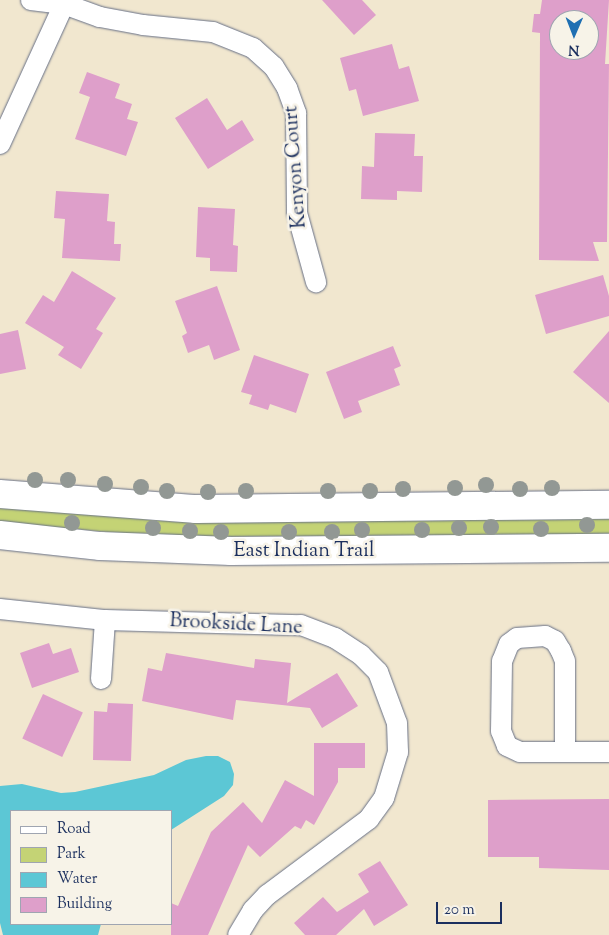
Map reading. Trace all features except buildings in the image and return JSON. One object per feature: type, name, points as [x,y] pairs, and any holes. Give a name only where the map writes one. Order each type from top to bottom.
[{"type":"main road","name":"East Indian Trail","points":[[0,494],[125,505],[220,509],[609,505]]},
{"type":"main road","name":"East Indian Trail","points":[[0,535],[100,546],[222,551],[609,548]]},
{"type":"street","name":"Kenyon Court","points":[[31,0],[62,2],[100,17],[231,37],[253,48],[274,67],[288,88],[296,113],[296,213],[316,282]]},
{"type":"street","points":[[0,144],[62,2]]},
{"type":"street","name":"Brookside Lane","points":[[0,609],[105,620],[301,625],[336,638],[361,655],[378,672],[389,696],[397,723],[398,752],[384,798],[369,819],[267,894],[253,910],[238,935]]},
{"type":"street","points":[[101,679],[105,620]]},
{"type":"street","points":[[565,752],[565,661],[561,651],[555,641],[545,636],[517,638],[508,644],[502,661],[504,741],[520,752],[565,752],[609,752]]},
{"type":"green space","points":[[0,507],[178,522],[609,519],[609,535],[162,537],[0,522]]},
{"type":"water","points":[[218,756],[230,762],[234,774],[233,785],[224,796],[172,829],[172,810],[10,810],[10,925],[101,925],[98,935],[3,935],[0,923],[0,786],[22,784],[61,793],[75,792],[154,775],[186,760]]}]
